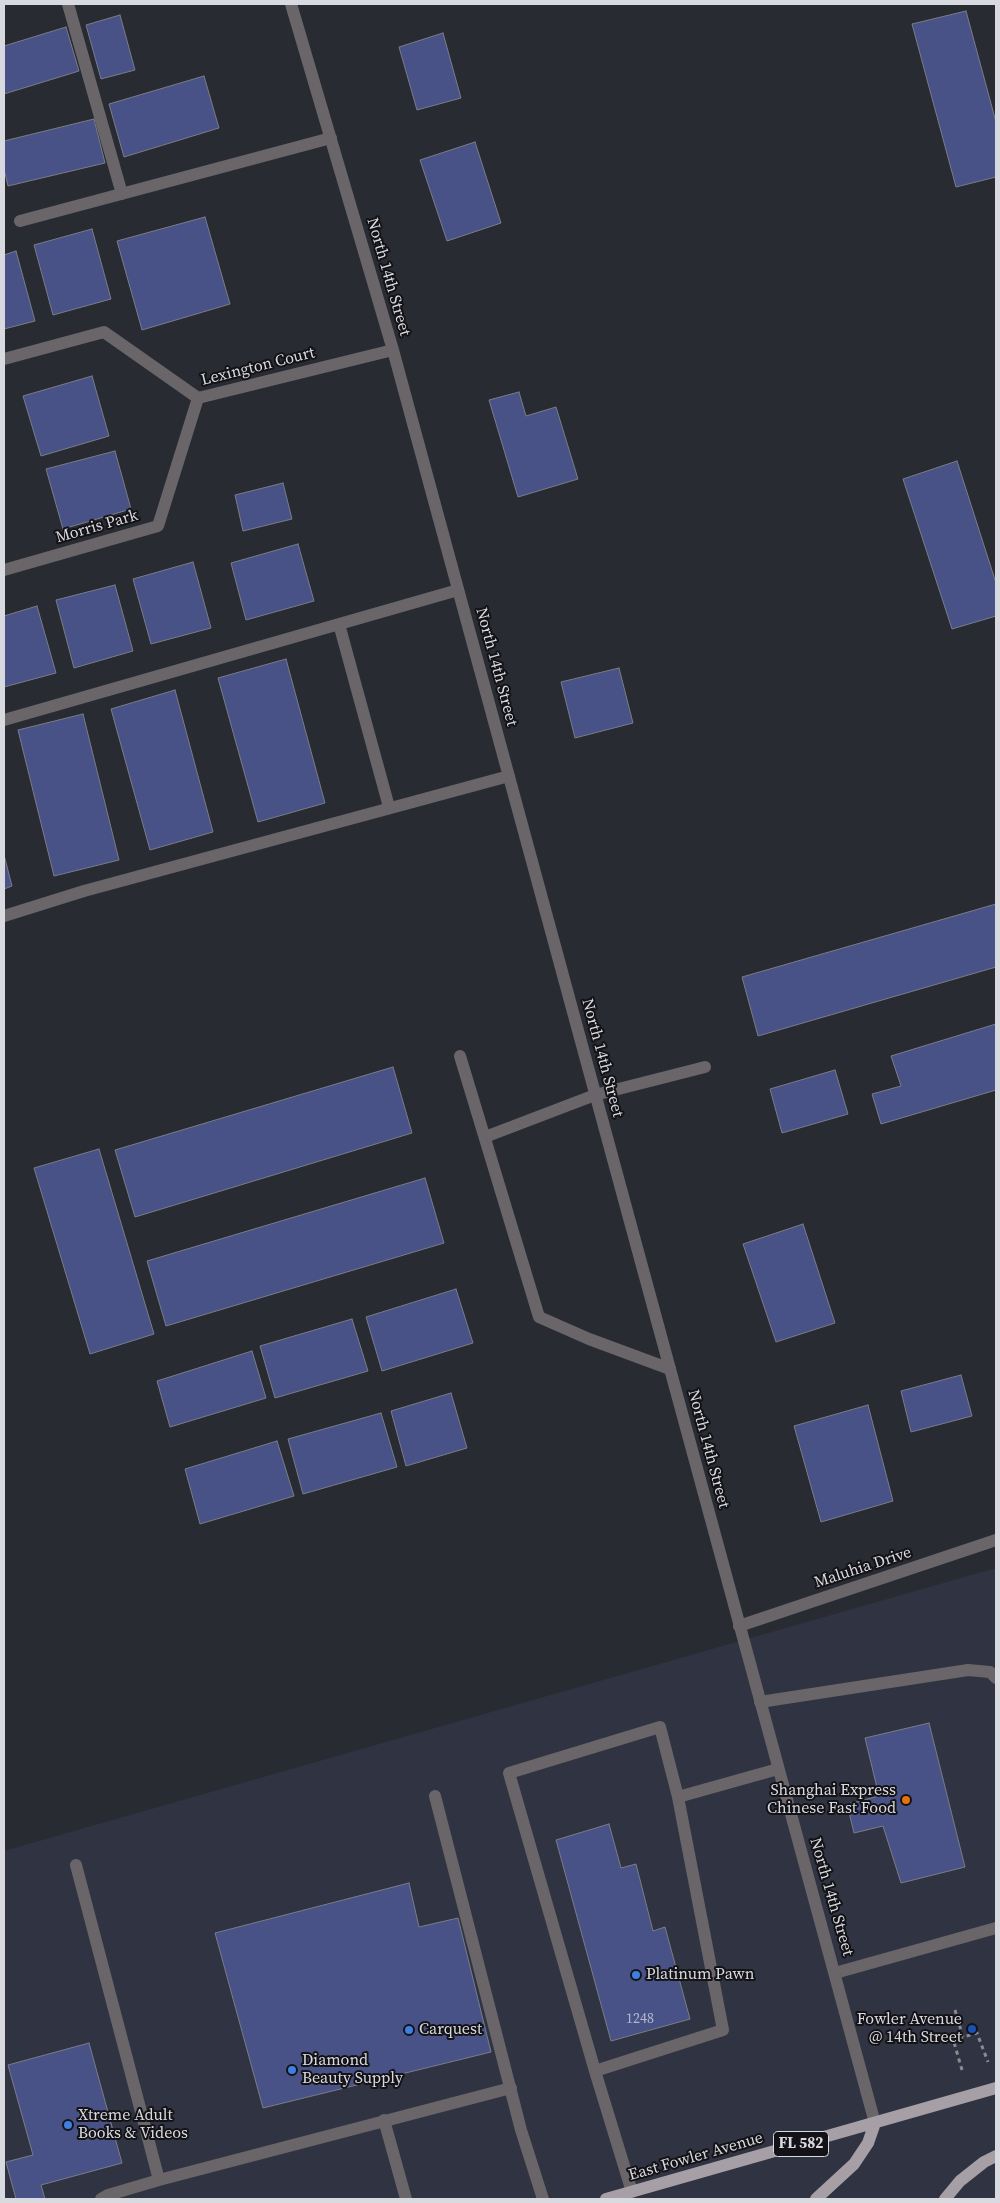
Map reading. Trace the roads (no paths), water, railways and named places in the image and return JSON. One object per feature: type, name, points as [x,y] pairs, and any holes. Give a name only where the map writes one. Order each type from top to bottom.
[{"type":"main road","name":"East Fowler Avenue","points":[[606,2199],[996,2088]]},
{"type":"main road","points":[[816,2199],[854,2164],[868,2143],[875,2123]]},
{"type":"main road","points":[[945,2199],[960,2181],[984,2162],[996,2156]]},
{"type":"street","points":[[68,4],[122,194]]},
{"type":"street","name":"North 14th Street","points":[[291,4],[393,350],[875,2123]]},
{"type":"street","points":[[20,221],[331,138]]},
{"type":"street","name":"Lexington Court","points":[[4,359],[104,332],[198,398],[393,350]]},
{"type":"street","name":"Morris Park","points":[[4,570],[158,526],[198,398]]},
{"type":"street","points":[[4,720],[458,590]]},
{"type":"street","points":[[339,624],[389,807]]},
{"type":"street","points":[[4,916],[84,891],[509,776]]},
{"type":"street","points":[[460,1056],[539,1317],[589,1339],[670,1370]]},
{"type":"street","points":[[485,1137],[595,1096],[705,1067]]},
{"type":"street","name":"Maluhia Drive","points":[[739,1626],[996,1540]]},
{"type":"street","points":[[760,1702],[968,1670],[990,1672],[996,1678]]},
{"type":"street","points":[[595,2071],[723,2030],[678,1796],[660,1727],[509,1773],[595,2071],[632,2192]]},
{"type":"street","points":[[678,1796],[778,1768]]},
{"type":"street","points":[[435,1796],[521,2130],[543,2199]]},
{"type":"street","points":[[76,1865],[159,2180]]},
{"type":"street","points":[[835,1973],[996,1928]]},
{"type":"street","points":[[101,2199],[108,2195],[159,2180],[511,2088]]},
{"type":"street","points":[[384,2120],[406,2199]]},
{"type":"place","name":"Shanghai Express Chinese Fast Food","points":[[906,1800]]},
{"type":"place","name":"Platinum Pawn","points":[[636,1975]]},
{"type":"place","name":"Fowler Avenue @ 14th Street","points":[[972,2029]]},
{"type":"place","name":"Carquest","points":[[409,2030]]},
{"type":"place","name":"Diamond Beauty Supply","points":[[292,2070]]},
{"type":"place","name":"Xtreme Adult Books & Videos","points":[[68,2125]]}]
